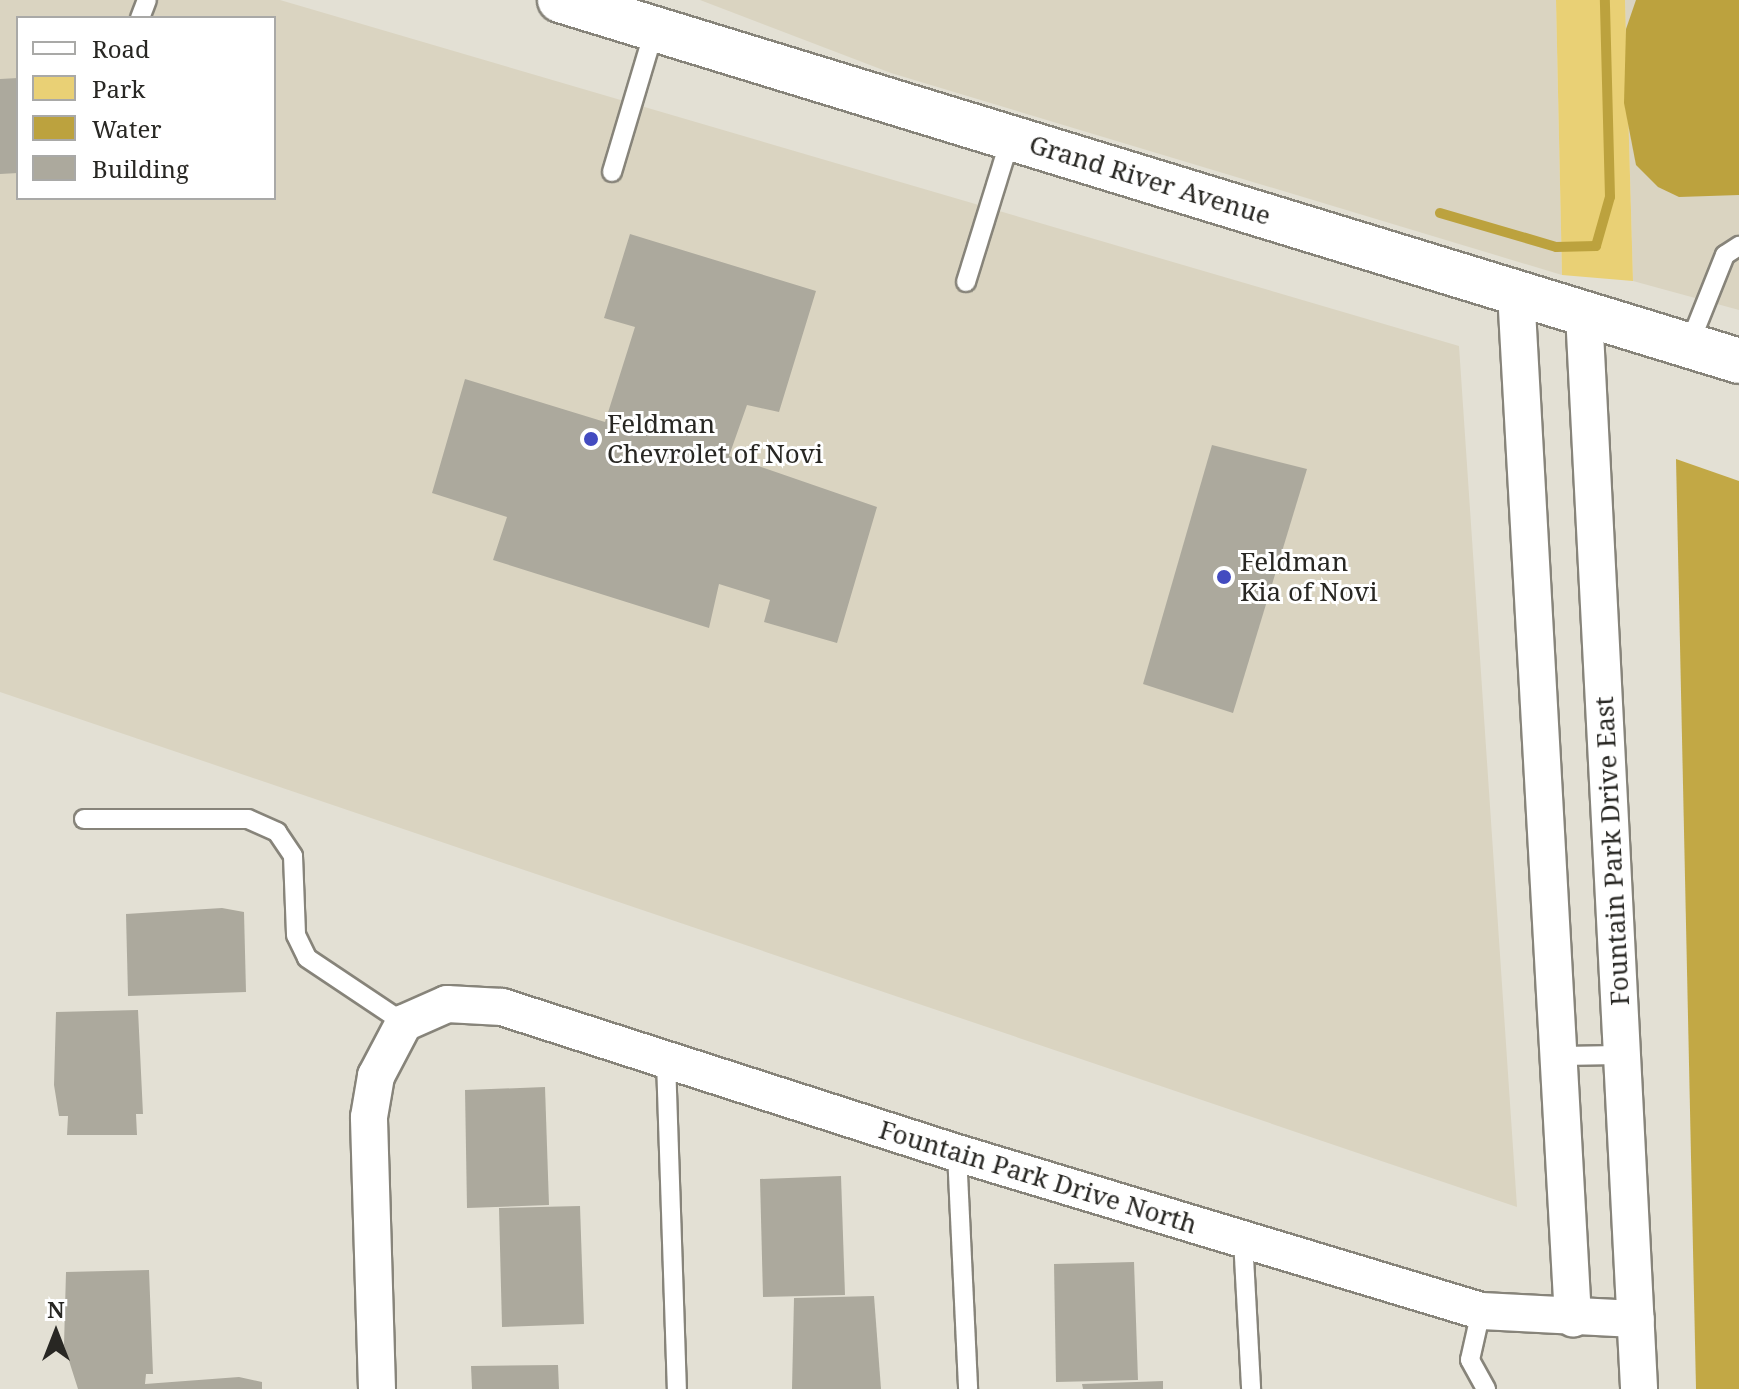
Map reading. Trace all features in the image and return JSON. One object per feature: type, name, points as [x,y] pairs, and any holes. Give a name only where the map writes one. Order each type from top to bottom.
[{"type":"main road","name":"Grand River Avenue","points":[[560,0],[1739,361]]},
{"type":"street","points":[[1516,292],[1573,1318]]},
{"type":"street","name":"Fountain Park Drive East","points":[[1584,313],[1639,1389]]},
{"type":"street","name":"Fountain Park Drive North","points":[[404,1023],[447,1004],[502,1007],[957,1153],[1481,1311],[1636,1319]]},
{"type":"street","points":[[377,1389],[369,1117],[376,1076],[404,1023]]},
{"type":"lane","points":[[612,172],[655,28]]},
{"type":"lane","points":[[966,282],[1011,137]]},
{"type":"lane","points":[[1688,345],[1725,255],[1739,246]]},
{"type":"lane","points":[[84,819],[248,819],[277,832],[293,856],[296,935],[307,958],[404,1023]]},
{"type":"lane","points":[[1558,1056],[1622,1055]]},
{"type":"lane","points":[[666,1061],[677,1389]]},
{"type":"lane","points":[[957,1153],[968,1389]]},
{"type":"lane","points":[[1243,1239],[1251,1389]]},
{"type":"lane","points":[[1481,1311],[1470,1360],[1486,1389]]},
{"type":"shaded area","points":[[0,0],[280,0],[1459,346],[1517,1207],[0,692]]},
{"type":"shaded area","points":[[700,0],[1556,0],[1562,275],[891,73]]},
{"type":"shaded area","points":[[1625,0],[1739,0],[1739,310],[1633,281]]},
{"type":"shaded area","points":[[1676,459],[1739,481],[1739,1389],[1696,1389]]},
{"type":"green space","points":[[1556,0],[1625,0],[1633,281],[1562,275]]},
{"type":"water","points":[[1636,0],[1739,0],[1739,195],[1679,197],[1658,187],[1636,165],[1624,103],[1626,29]]},
{"type":"building","points":[[16,78],[16,173],[0,174],[0,79]]},
{"type":"building","name":"Feldman Chevrolet of Novi","points":[[630,234],[816,291],[779,412],[747,405],[729,456],[877,507],[837,643],[764,622],[770,600],[719,584],[709,628],[493,560],[507,517],[432,493],[465,379],[605,422],[635,327],[604,318]]},
{"type":"building","name":"Feldman Kia of Novi","points":[[1212,445],[1307,469],[1233,713],[1143,684]]},
{"type":"building","points":[[222,908],[244,912],[246,992],[128,996],[126,914]]},
{"type":"building","points":[[138,1010],[143,1114],[136,1114],[137,1135],[67,1135],[68,1116],[59,1116],[54,1085],[56,1012]]},
{"type":"building","points":[[545,1087],[549,1205],[467,1208],[465,1090]]},
{"type":"building","points":[[841,1176],[845,1295],[763,1297],[760,1179]]},
{"type":"building","points":[[580,1206],[584,1324],[502,1327],[499,1208]]},
{"type":"building","points":[[1134,1262],[1138,1380],[1056,1382],[1054,1264]]},
{"type":"building","points":[[149,1270],[153,1374],[146,1374],[145,1384],[239,1377],[262,1382],[262,1389],[78,1389],[64,1345],[66,1272]]},
{"type":"building","points":[[874,1296],[881,1389],[792,1389],[794,1298]]},
{"type":"building","points":[[558,1365],[559,1389],[472,1389],[471,1366]]},
{"type":"building","points":[[1163,1381],[1163,1389],[1083,1389],[1082,1384]]},
{"type":"waterway","points":[[1440,213],[1556,247],[1596,246],[1610,197],[1605,0]]},
{"type":"place","name":"Feldman Chevrolet of Novi","points":[[591,439]]},
{"type":"place","name":"Feldman Kia of Novi","points":[[1224,577]]}]
